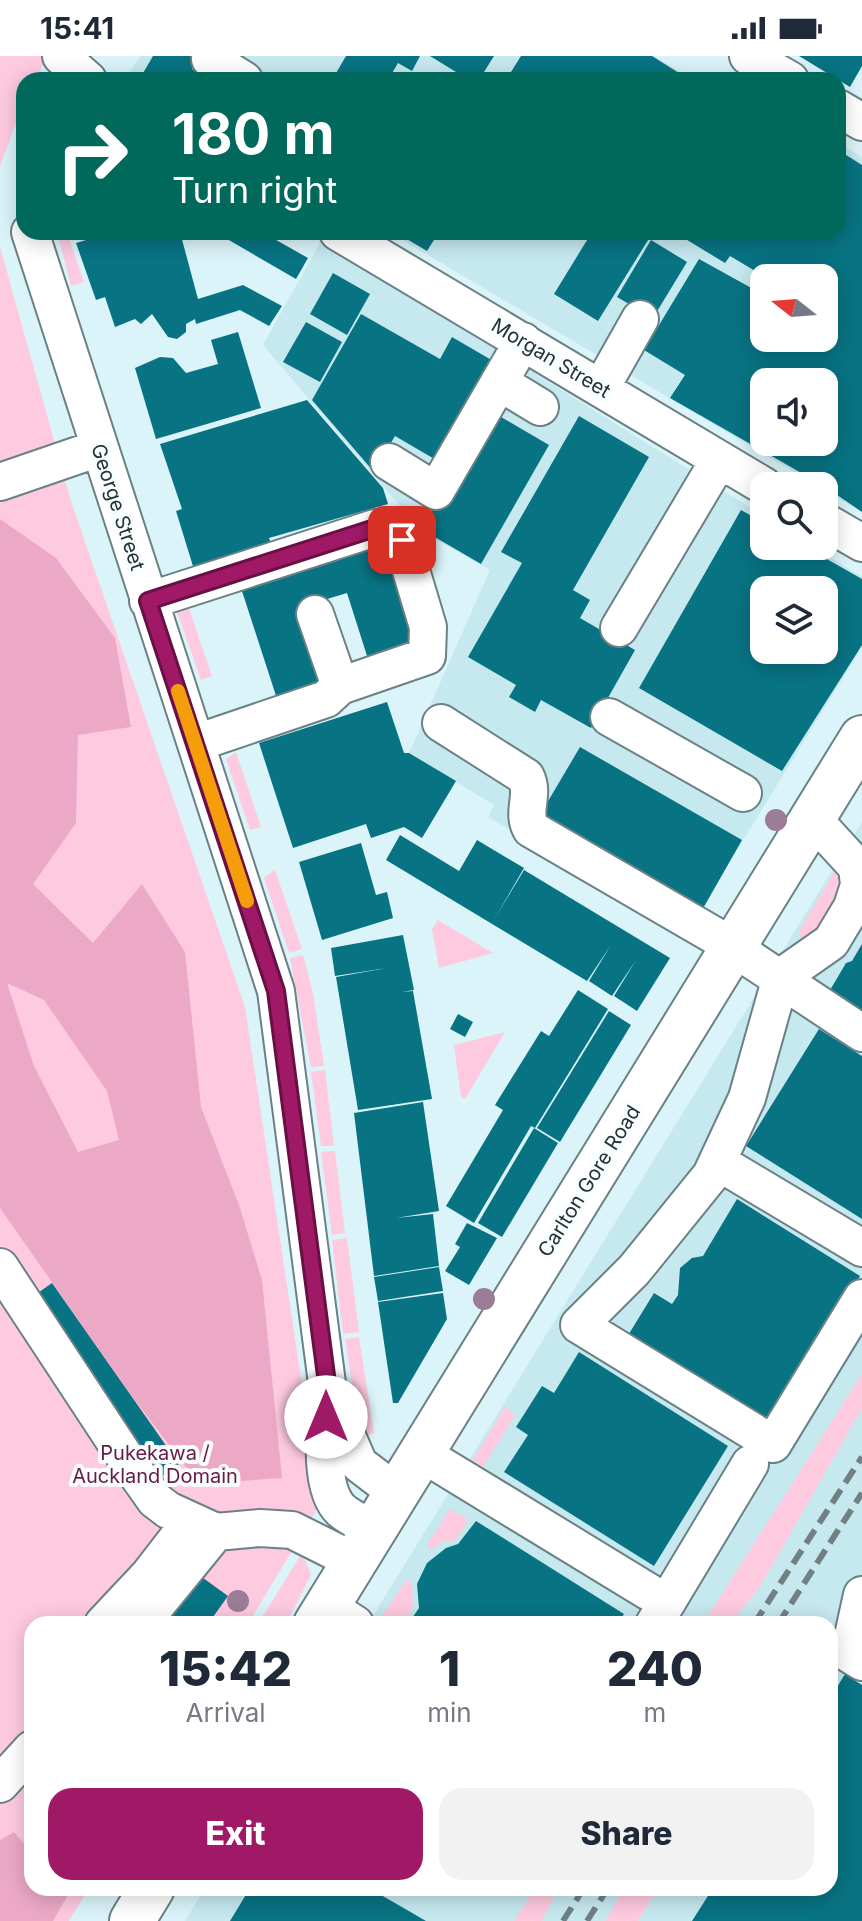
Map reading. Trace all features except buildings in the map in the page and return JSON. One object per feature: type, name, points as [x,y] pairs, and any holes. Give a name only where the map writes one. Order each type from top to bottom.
[{"type":"main road","name":"Carlton Gore Road","points":[[334,1616],[364,1546],[862,738]]},
{"type":"main road","points":[[132,1921],[147,1896]]},
{"type":"street","points":[[748,56],[776,72]]},
{"type":"street","points":[[210,59],[231,72]]},
{"type":"street","name":"George Street","points":[[33,240],[276,991],[328,1391],[325,1443],[330,1492],[364,1546]]},
{"type":"street","name":"Morgan Street","points":[[352,240],[750,478]]},
{"type":"street","points":[[601,388],[640,319]]},
{"type":"street","points":[[389,462],[436,491],[523,341]]},
{"type":"street","points":[[499,382],[540,407]]},
{"type":"street","points":[[0,482],[99,448]]},
{"type":"street","points":[[619,628],[719,460]]},
{"type":"street","points":[[148,601],[375,528],[402,540],[428,627],[427,656],[340,686],[326,699],[196,743]]},
{"type":"street","points":[[838,529],[862,543]]},
{"type":"street","points":[[315,614],[340,686]]},
{"type":"street","points":[[609,717],[743,793]]},
{"type":"street","points":[[441,723],[526,777],[530,790],[526,816],[531,829],[734,947],[781,977],[813,1003],[862,1033]]},
{"type":"street","points":[[813,819],[853,860],[859,885],[846,919],[831,942],[781,977],[747,1098],[718,1162],[656,1246],[579,1325],[773,1444],[862,1298]]},
{"type":"street","points":[[718,1162],[862,1248]]},
{"type":"street","points":[[0,1267],[143,1484],[168,1510],[203,1527],[292,1530],[364,1546]]},
{"type":"street","name":"George Street","points":[[328,1391],[359,1464],[397,1493]]},
{"type":"street","points":[[421,1453],[651,1608],[750,1464]]},
{"type":"street","points":[[111,1616],[149,1575],[203,1527]]},
{"type":"street","points":[[146,1616],[203,1527]]},
{"type":"street","points":[[862,1595],[849,1654],[862,1662]]},
{"type":"street","points":[[0,1784],[24,1758]]},
{"type":"shaded area","points":[[140,56],[654,56],[681,72],[130,72]]},
{"type":"shaded area","points":[[846,147],[862,157],[862,512],[838,498],[838,472],[794,472],[767,456],[838,456],[838,368],[750,368],[750,446],[403,240],[846,240]]},
{"type":"shaded area","points":[[321,241],[750,507],[750,560],[835,560],[862,577],[862,647],[686,933],[488,817],[494,805],[409,753],[490,570],[421,531],[263,345]]},
{"type":"shaded area","points":[[0,519],[56,558],[115,638],[131,727],[78,735],[76,823],[33,884],[93,943],[142,884],[185,952],[201,1107],[239,1205],[262,1280],[282,1478],[199,1484],[131,1395],[0,1208]],"holes":[[[7,983],[44,1000],[107,1091],[119,1140],[78,1152],[34,1066]]]},
{"type":"shaded area","points":[[862,822],[862,1921],[638,1921],[653,1896],[838,1896],[838,1616],[373,1616]]},
{"type":"shaded area","points":[[14,1832],[24,1844],[24,1896],[67,1896],[53,1921],[0,1921],[0,1840]]},
{"type":"shaded area","points":[[200,1896],[619,1896],[605,1921],[185,1921]]},
{"type":"green space","points":[[0,56],[47,56],[39,72],[16,72],[16,123],[0,166]]},
{"type":"green space","points":[[59,240],[70,240],[84,282],[71,286]]},
{"type":"green space","name":"Pukekawa / Auckland Domain","points":[[0,247],[71,501],[245,1007],[320,1504],[253,1616],[24,1616],[24,1896],[84,1896],[69,1921],[0,1921]]},
{"type":"green space","points":[[186,600],[212,676],[201,680],[175,606]]},
{"type":"green space","points":[[236,752],[261,827],[250,830],[226,759]]},
{"type":"green space","points":[[841,861],[845,864],[838,915],[803,945],[799,931]]},
{"type":"green space","points":[[275,870],[302,949],[289,953],[264,878]]},
{"type":"green space","points":[[438,920],[493,953],[439,968],[432,929]]},
{"type":"green space","points":[[303,955],[313,993],[324,1066],[311,1067],[290,958]]},
{"type":"green space","points":[[505,1032],[465,1099],[461,1097],[454,1045]]},
{"type":"green space","points":[[325,1070],[334,1146],[321,1146],[311,1072]]},
{"type":"green space","points":[[335,1151],[345,1233],[332,1235],[321,1152]]},
{"type":"green space","points":[[347,1238],[359,1332],[343,1334],[332,1240]]},
{"type":"green space","points":[[359,1337],[374,1433],[360,1437],[345,1339]]},
{"type":"green space","points":[[862,1374],[862,1408],[758,1590],[736,1616],[708,1616]]},
{"type":"green space","points":[[505,1407],[515,1415],[483,1467],[472,1461]]},
{"type":"green space","points":[[450,1509],[468,1519],[456,1540],[443,1541],[431,1550],[427,1545]]},
{"type":"green space","points":[[302,1553],[311,1575],[290,1616],[263,1616]]},
{"type":"green space","points":[[406,1580],[412,1582],[413,1606],[407,1616],[382,1616]]},
{"type":"green space","points":[[530,1896],[554,1896],[542,1921],[514,1921]]},
{"type":"green space","points":[[619,1896],[653,1896],[638,1921],[605,1921]]},
{"type":"railway","points":[[759,1616],[862,1457]]},
{"type":"railway","points":[[783,1616],[862,1493]]},
{"type":"railway","points":[[563,1921],[579,1896]]},
{"type":"railway","points":[[587,1921],[603,1896]]},
{"type":"slow traffic","points":[[178,691],[247,901]]},
{"type":"route","points":[[326,1417],[328,1391],[276,991],[148,601],[375,528],[402,540]]}]
